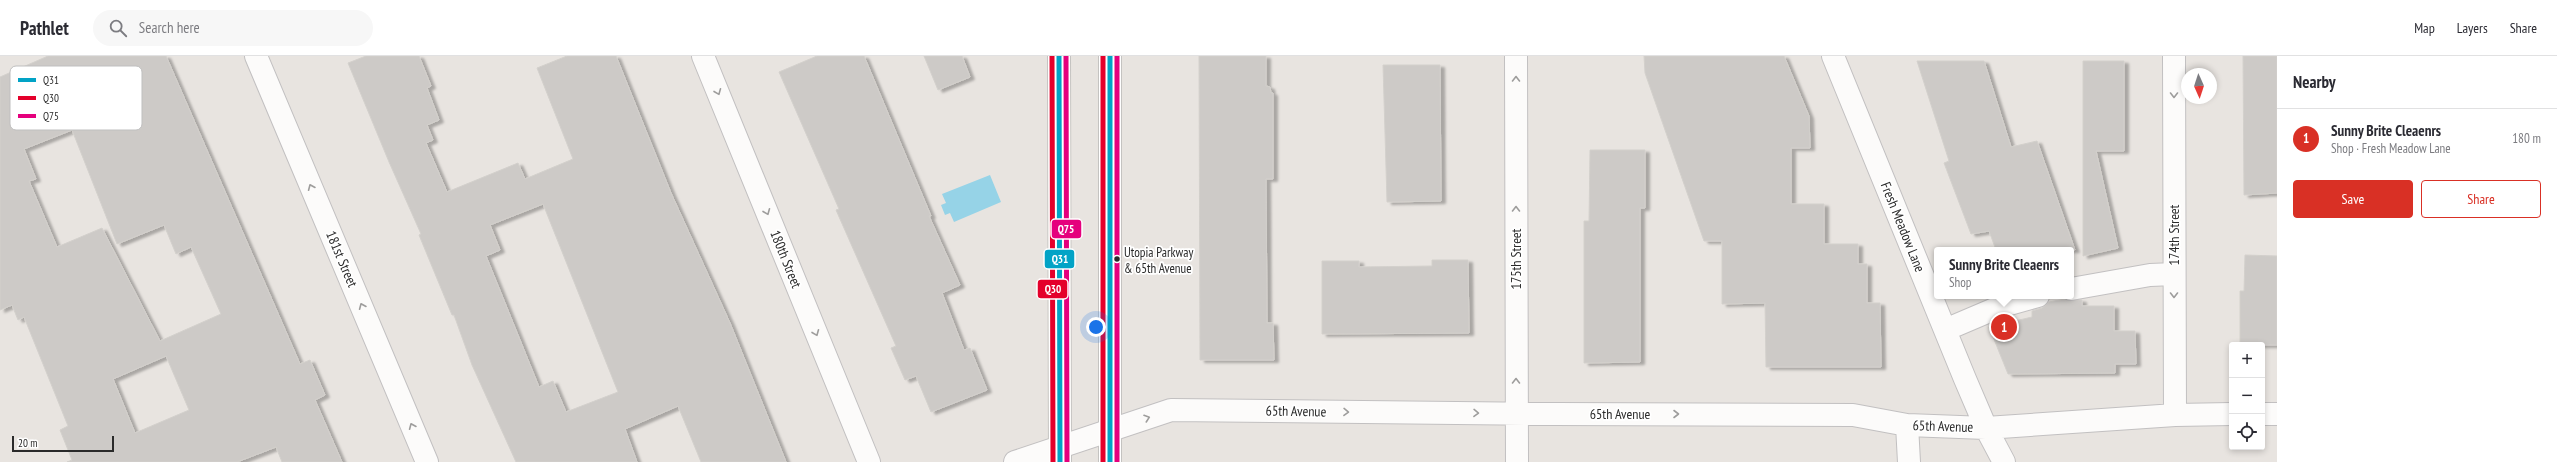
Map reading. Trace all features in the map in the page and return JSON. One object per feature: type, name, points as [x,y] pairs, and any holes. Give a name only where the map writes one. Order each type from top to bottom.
[{"type":"main road","points":[[1059,56],[1059,455]]},
{"type":"main road","points":[[1110,56],[1110,462]]},
{"type":"street","name":"181st Street","points":[[256,56],[427,462]]},
{"type":"street","name":"180th Street","points":[[703,56],[869,462]]},
{"type":"street","name":"175th Street","points":[[1516,56],[1517,462]]},
{"type":"street","name":"Fresh Meadow Lane","points":[[1833,56],[1986,428],[2004,462]]},
{"type":"street","name":"174th Street","points":[[2174,56],[2175,415]]},
{"type":"street","points":[[2074,288],[2150,275],[2174,274]]},
{"type":"street","points":[[1945,330],[1999,307],[2027,299]]},
{"type":"street","name":"65th Avenue","points":[[1015,462],[1059,455],[1110,431],[1172,410],[1853,415],[1907,425],[1986,428],[2175,415],[2229,414]]},
{"type":"street","points":[[2265,414],[2277,414]]},
{"type":"street","points":[[1907,425],[1909,462]]},
{"type":"water","points":[[990,175],[1001,202],[954,222],[950,213],[945,215],[941,205],[946,203],[942,194]]},
{"type":"building","points":[[48,56],[166,56],[300,364],[310,360],[325,395],[315,400],[342,462],[282,462],[276,447],[237,462],[67,462],[72,460],[60,430],[68,426],[24,317],[18,320],[12,305],[0,310],[0,77],[10,73],[10,130],[72,130],[142,130],[142,66],[25,66]],"holes":[[[72,130],[117,244],[164,225],[176,254],[191,247],[221,314],[160,341],[102,228],[57,247],[29,181],[36,179],[24,149]],[[166,356],[189,410],[135,433],[113,379]]]},
{"type":"building","points":[[366,56],[419,56],[431,86],[427,88],[439,120],[427,125],[433,140],[426,143],[447,192],[518,163],[525,179],[573,159],[537,68],[567,56],[616,56],[671,193],[730,323],[786,462],[701,462],[678,406],[625,429],[637,462],[516,462],[472,365],[454,315],[452,315],[419,235],[421,234],[348,63]],"holes":[[[543,204],[618,392],[566,412],[553,381],[539,387],[486,256],[500,250],[490,225]]]},
{"type":"building","points":[[817,56],[864,56],[931,216],[929,216],[960,285],[942,293],[964,350],[970,348],[987,390],[931,412],[916,376],[905,380],[891,348],[896,346],[836,210],[839,209],[779,72]]},
{"type":"building","points":[[924,56],[962,56],[970,77],[938,90]]},
{"type":"building","points":[[1199,56],[1266,56],[1266,86],[1270,87],[1271,93],[1273,93],[1273,179],[1266,179],[1267,323],[1273,323],[1274,360],[1200,360]]},
{"type":"building","points":[[1644,56],[1784,56],[1809,116],[1810,148],[1791,148],[1791,204],[1824,204],[1824,244],[1858,244],[1858,264],[1867,264],[1867,303],[1880,303],[1881,367],[1766,367],[1765,303],[1722,304],[1722,241],[1704,241],[1645,73]]},
{"type":"building","points":[[2243,56],[2277,56],[2277,193],[2244,195]]},
{"type":"building","points":[[1917,61],[1984,61],[2011,147],[2037,141],[2074,247],[1995,247],[1989,231],[1971,234],[1944,163],[1949,161]]},
{"type":"building","points":[[2083,61],[2124,61],[2124,151],[2096,151],[2118,248],[2083,256]]},
{"type":"building","points":[[1383,65],[1440,65],[1441,201],[1387,202]]},
{"type":"building","points":[[1590,150],[1645,150],[1645,208],[1640,208],[1640,362],[1584,363],[1584,221],[1589,221]]},
{"type":"building","points":[[2245,255],[2277,256],[2277,345],[2265,345],[2265,342],[2240,342],[2240,291],[2244,291]]},
{"type":"building","points":[[1432,260],[1468,260],[1469,333],[1322,334],[1322,261],[1359,261],[1359,267],[1432,266]]},
{"type":"building","points":[[2065,299],[2082,300],[2082,306],[2114,306],[2114,331],[2135,331],[2136,364],[2115,364],[2115,373],[2008,374],[1989,327],[2032,317],[2032,311],[2042,308],[2049,302]]},
{"type":"transit line","name":"Q30","points":[[1052,56],[1053,462]]},
{"type":"transit line","name":"Q31","points":[[1059,56],[1060,462]]},
{"type":"transit line","name":"Q75","points":[[1066,56],[1067,462]]},
{"type":"transit line","name":"Q30","points":[[1103,56],[1103,462]]},
{"type":"transit line","name":"Q31","points":[[1110,56],[1110,462]]},
{"type":"transit line","name":"Q75","points":[[1117,56],[1117,462]]},
{"type":"place","name":"Utopia Parkway & 65th Avenue","points":[[1117,259]]},
{"type":"place","name":"Sunny Brite Cleaenrs","points":[[2004,327]]}]
